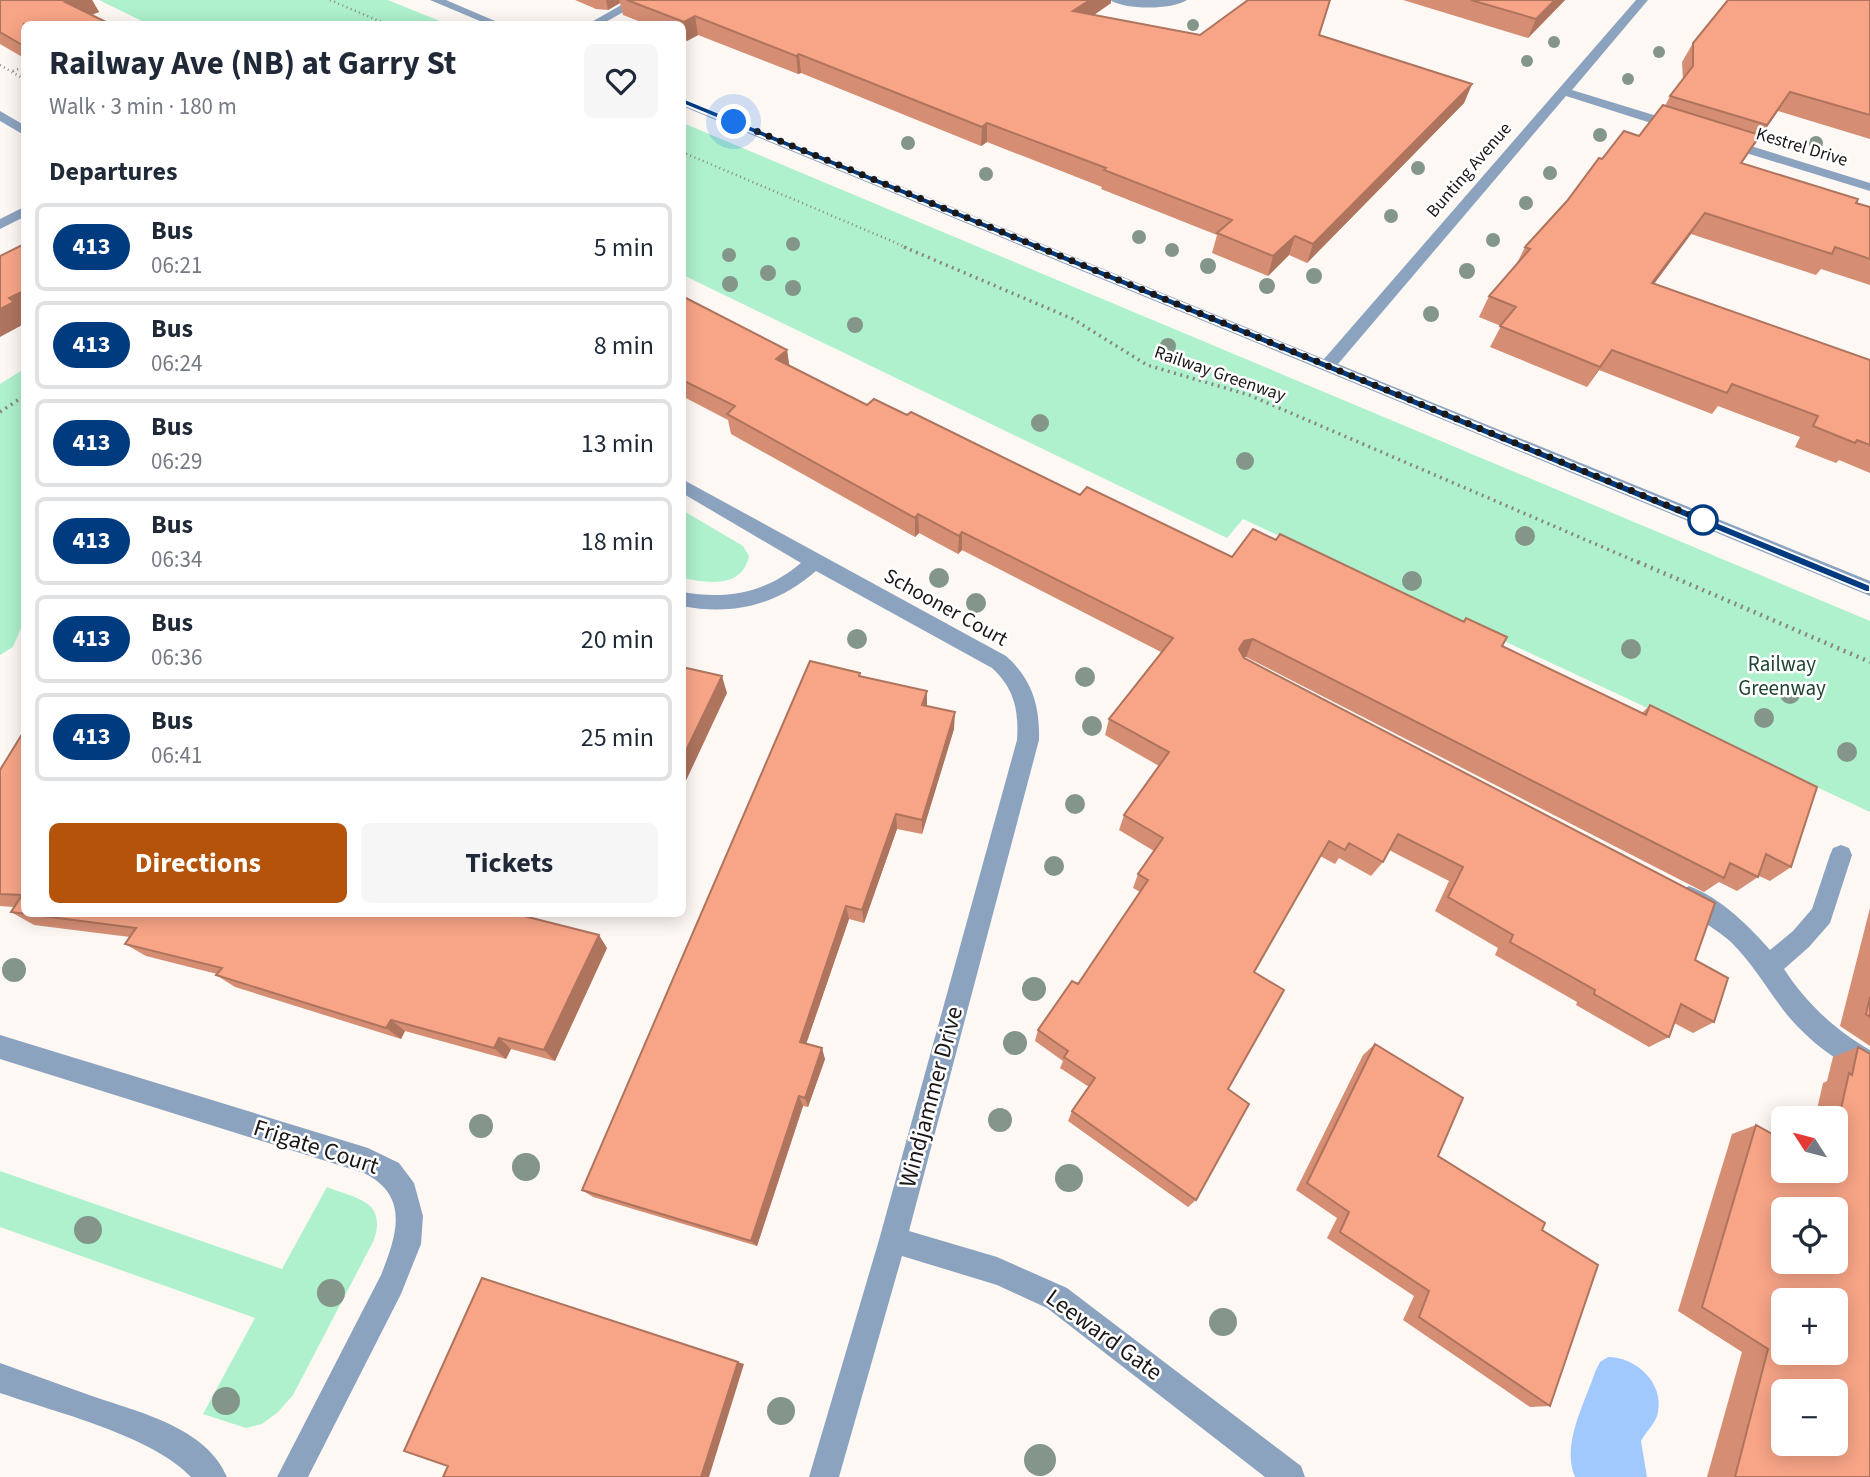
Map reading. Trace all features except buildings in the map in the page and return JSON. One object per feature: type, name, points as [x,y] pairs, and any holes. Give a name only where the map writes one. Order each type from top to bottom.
[{"type":"street","points":[[436,0],[488,21]]},
{"type":"street","points":[[600,21],[639,0]]},
{"type":"street","points":[[1117,0],[1146,5],[1181,0]]},
{"type":"street","name":"Bunting Avenue","points":[[1327,366],[1642,0]]},
{"type":"street","points":[[1563,91],[1691,131]]},
{"type":"street","points":[[686,103],[1870,589]]},
{"type":"street","points":[[0,116],[21,129]]},
{"type":"street","name":"Kestrel Drive","points":[[1717,139],[1870,187]]},
{"type":"street","points":[[0,225],[21,213]]},
{"type":"street","name":"Schooner Court","points":[[686,487],[815,562],[999,662],[1018,681],[1030,715]]},
{"type":"street","points":[[686,600],[720,606],[747,600],[794,581],[815,562]]},
{"type":"street","name":"Windjammer Drive","points":[[824,1477],[892,1240],[1028,740],[1030,715]]},
{"type":"street","points":[[1768,967],[1801,939],[1822,915],[1841,855]]},
{"type":"street","points":[[1668,886],[1723,919],[1768,967],[1782,990],[1814,1026],[1870,1064]]},
{"type":"street","name":"Frigate Court","points":[[0,1047],[368,1161],[390,1172],[405,1192],[409,1216],[407,1244],[391,1284],[292,1477]]},
{"type":"street","name":"Leeward Gate","points":[[892,1240],[1032,1283],[1057,1298],[1290,1477]]},
{"type":"street","points":[[0,1378],[160,1435],[190,1454],[212,1477]]},
{"type":"path","points":[[330,0],[379,21]]},
{"type":"path","points":[[0,65],[21,77]]},
{"type":"path","points":[[12,72],[21,68]]},
{"type":"path","name":"Railway Greenway","points":[[686,154],[1073,319],[1134,358],[1179,375],[1249,395],[1870,662]]},
{"type":"path","points":[[0,412],[21,398]]},
{"type":"green space","points":[[99,0],[388,0],[440,21],[142,21]]},
{"type":"green space","name":"Railway Greenway","points":[[686,124],[1870,621],[1870,812],[1243,519],[1227,538],[686,276]]},
{"type":"green space","points":[[21,371],[21,628],[13,647],[0,655],[0,384]]},
{"type":"green space","points":[[686,512],[743,546],[749,556],[745,567],[731,579],[702,581],[686,578]]},
{"type":"green space","points":[[0,1171],[282,1269],[327,1187],[366,1203],[376,1217],[377,1227],[374,1240],[293,1395],[278,1412],[262,1424],[246,1428],[203,1414],[255,1318],[0,1227]]},
{"type":"water","points":[[1608,1357],[1618,1358],[1638,1367],[1657,1391],[1657,1416],[1641,1441],[1647,1477],[1575,1477],[1571,1451],[1576,1424],[1595,1372],[1600,1362]]},
{"type":"bus line","name":"413","points":[[686,103],[1870,588]]},
{"type":"route","points":[[734,122],[1703,520]]}]
